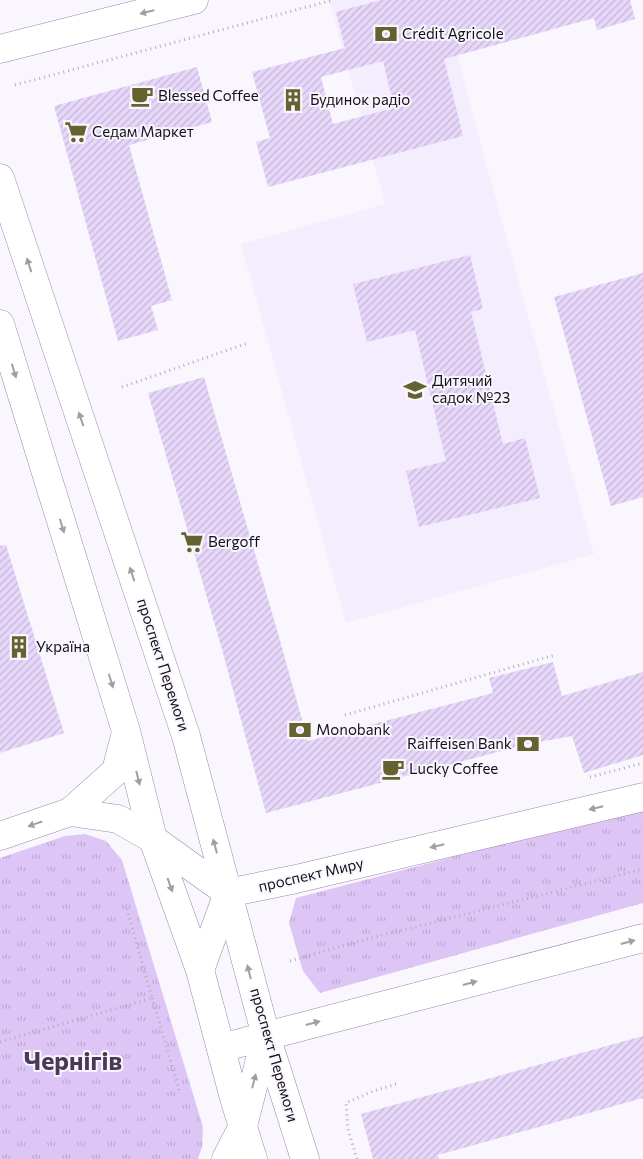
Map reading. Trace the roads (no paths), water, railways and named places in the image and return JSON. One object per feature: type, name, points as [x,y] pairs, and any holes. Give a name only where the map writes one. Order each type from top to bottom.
[{"type":"main road","points":[[0,49],[194,0]]},
{"type":"main road","name":"проспект Перемоги","points":[[0,178],[186,736],[266,1036],[305,1159]]},
{"type":"main road","points":[[0,324],[126,731],[153,839],[200,970],[234,1098],[253,1159]]},
{"type":"main road","points":[[0,836],[70,812],[116,771],[126,731]]},
{"type":"main road","name":"проспект Миру","points":[[228,893],[296,879],[643,797]]},
{"type":"main road","points":[[70,812],[118,819],[153,839],[228,893],[200,970]]},
{"type":"main road","points":[[221,1048],[643,938]]},
{"type":"main road","points":[[226,1159],[243,1126],[266,1036]]},
{"type":"place","name":"Crédit Agricole","points":[[386,34]]},
{"type":"place","name":"Blessed Coffee","points":[[142,96]]},
{"type":"place","name":"Будинок радіо","points":[[293,100]]},
{"type":"place","name":"Седам Маркет","points":[[76,132]]},
{"type":"place","name":"Дитячий садок №23","points":[[415,390]]},
{"type":"place","name":"Bergoff","points":[[192,542]]},
{"type":"place","name":"Україна","points":[[19,647]]},
{"type":"place","name":"Monobank","points":[[300,730]]},
{"type":"place","name":"Raiffeisen Bank","points":[[528,744]]},
{"type":"place","name":"Lucky Coffee","points":[[393,769]]},
{"type":"district","name":"Чернігів","points":[[73,1061]]}]
